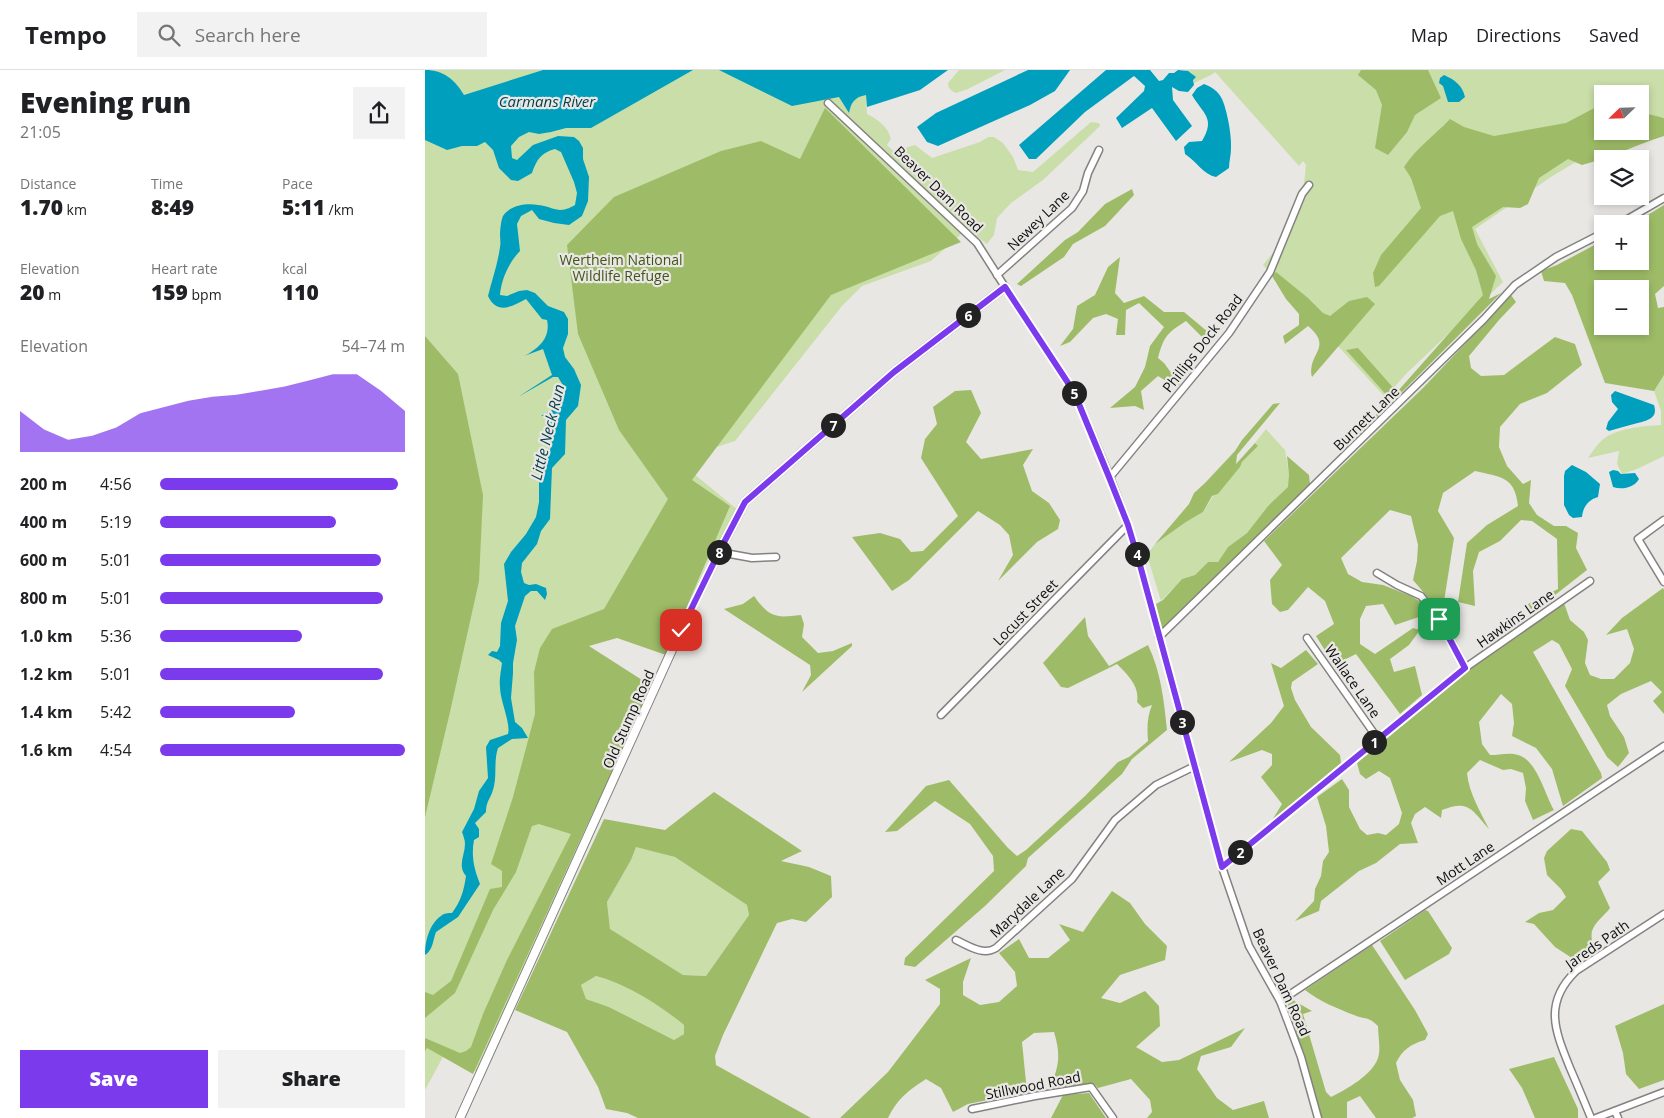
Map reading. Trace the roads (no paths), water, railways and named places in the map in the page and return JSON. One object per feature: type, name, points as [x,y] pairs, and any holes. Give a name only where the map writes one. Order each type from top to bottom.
[{"type":"street","name":"Beaver Dam Road","points":[[828,103],[977,243],[1074,392],[1128,525],[1222,867],[1249,946],[1280,1001],[1301,1057],[1318,1118]]},
{"type":"street","name":"Newey Lane","points":[[997,275],[1072,208],[1083,191],[1099,150]]},
{"type":"street","name":"Phillips Dock Road","points":[[1109,477],[1229,333],[1270,272],[1302,194],[1309,185]]},
{"type":"street","points":[[1635,215],[1664,198]]},
{"type":"street","name":"Burnett Lane","points":[[1159,637],[1484,319],[1515,284],[1556,257],[1594,238]]},
{"type":"street","name":"Old Stump Road","points":[[460,1118],[684,624],[745,502],[894,372],[1005,287]]},
{"type":"street","points":[[1664,520],[1638,539],[1664,582]]},
{"type":"street","name":"Locust Street","points":[[941,715],[1128,525]]},
{"type":"street","points":[[719,552],[752,558],[776,557]]},
{"type":"street","points":[[1377,572],[1397,585],[1421,596],[1441,621],[1465,668]]},
{"type":"street","name":"Hawkins Lane","points":[[1222,867],[1465,668],[1591,581]]},
{"type":"street","name":"Wallace Lane","points":[[1307,638],[1378,739]]},
{"type":"street","name":"Mott Lane","points":[[1280,1001],[1664,746]]},
{"type":"street","name":"Marydale Lane","points":[[956,940],[979,951],[986,952],[997,948],[1072,879],[1115,820],[1156,785],[1195,766]]},
{"type":"street","name":"Jareds Path","points":[[1591,1118],[1557,1036],[1554,1014],[1557,1002],[1566,983],[1576,971],[1664,914]]},
{"type":"street","name":"Stillwood Road","points":[[971,1109],[1091,1087],[1113,1118]]},
{"type":"street","points":[[1596,1118],[1664,1092]]},
{"type":"street","points":[[1615,1111],[1618,1118]]},
{"type":"water","name":"Carmans River","points":[[425,70],[432,70],[448,77],[464,95],[543,70],[693,70],[591,128],[566,128],[539,134],[529,132],[519,137],[511,146],[512,158],[517,160],[533,145],[558,136],[574,137],[583,148],[583,159],[589,177],[588,201],[582,216],[569,225],[539,219],[532,210],[521,216],[517,224],[520,251],[512,260],[506,272],[500,295],[507,296],[527,290],[535,293],[548,306],[564,312],[568,319],[568,334],[563,348],[565,357],[574,369],[581,385],[578,406],[566,420],[565,454],[552,468],[550,519],[541,531],[537,544],[522,563],[521,572],[524,583],[529,585],[536,584],[546,588],[547,594],[545,600],[537,591],[531,591],[525,596],[515,626],[517,640],[513,663],[511,698],[515,722],[522,728],[528,738],[512,739],[498,748],[494,787],[486,812],[475,823],[479,829],[479,837],[474,840],[473,857],[480,884],[458,917],[436,932],[431,948],[425,955],[427,939],[433,924],[443,914],[452,913],[463,891],[466,876],[462,868],[465,844],[462,832],[474,809],[479,791],[488,778],[486,747],[490,740],[508,734],[509,729],[500,693],[502,663],[488,655],[492,651],[497,652],[500,646],[501,623],[508,601],[504,564],[536,517],[539,502],[539,477],[542,464],[548,457],[552,443],[548,429],[545,427],[550,419],[549,416],[541,416],[552,410],[554,396],[559,394],[564,387],[558,377],[553,377],[518,397],[552,375],[543,349],[524,356],[542,342],[548,326],[547,320],[542,319],[526,299],[505,308],[496,306],[488,296],[499,253],[501,222],[503,216],[510,209],[524,205],[534,204],[564,210],[575,205],[577,193],[561,152],[555,149],[546,152],[538,160],[532,173],[518,181],[511,180],[499,168],[493,150],[485,142],[477,146],[462,146],[447,150],[425,140]]},
{"type":"water","points":[[719,70],[948,70],[920,90],[867,107],[866,95],[859,97],[852,103],[849,113],[839,97],[792,106]]},
{"type":"water","points":[[1028,70],[1070,70],[1055,91],[1030,105],[938,146],[927,142],[917,127],[936,113]]},
{"type":"water","points":[[1106,70],[1150,70],[1159,81],[1163,80],[1169,73],[1174,73],[1178,70],[1188,71],[1196,77],[1193,80],[1194,85],[1188,92],[1179,91],[1172,87],[1173,100],[1192,126],[1176,141],[1152,108],[1122,128],[1116,118],[1144,91],[1145,86],[1134,76],[1085,112],[1036,159],[1029,159],[1019,145]]},
{"type":"water","points":[[1444,75],[1455,81],[1462,89],[1465,97],[1459,102],[1448,102],[1443,86],[1439,83],[1440,78]]},
{"type":"water","points":[[1204,84],[1215,90],[1222,99],[1230,130],[1229,168],[1216,177],[1208,174],[1185,154],[1184,147],[1189,142],[1202,141],[1208,127],[1206,116],[1192,95],[1197,88]]},
{"type":"water","points":[[1615,391],[1654,405],[1653,417],[1646,421],[1609,431],[1606,429],[1608,422],[1618,409],[1612,402],[1611,395]]},
{"type":"water","points":[[1572,465],[1586,472],[1600,484],[1598,497],[1587,504],[1582,517],[1573,518],[1569,515],[1564,505],[1565,471]]},
{"type":"water","points":[[1613,470],[1621,474],[1635,473],[1639,479],[1627,487],[1613,487],[1609,472]]},
{"type":"park label","name":"Wertheim National Wildlife Refuge","points":[[621,267]]},
{"type":"water label","name":"Little Neck Run","points":[[547,432]]}]
